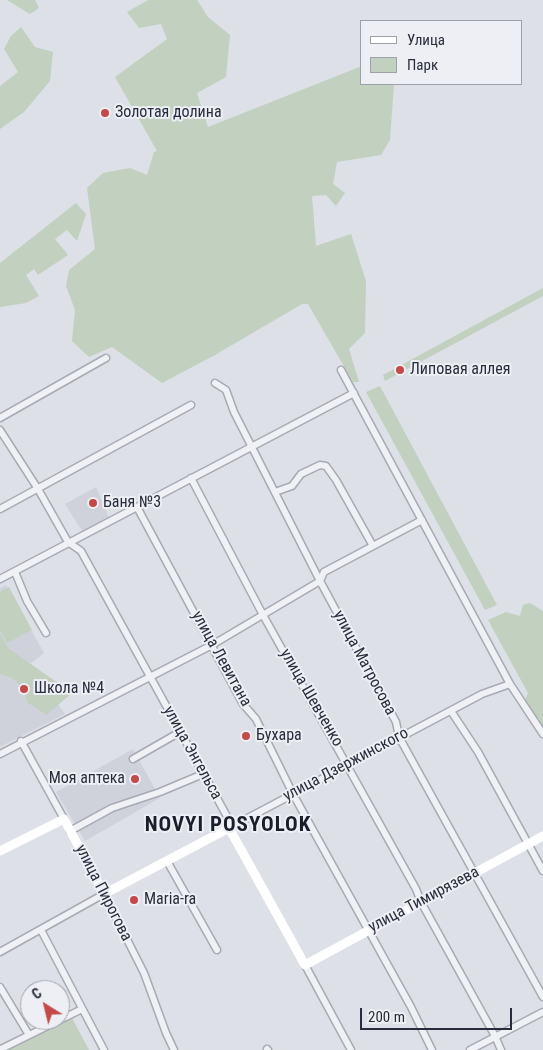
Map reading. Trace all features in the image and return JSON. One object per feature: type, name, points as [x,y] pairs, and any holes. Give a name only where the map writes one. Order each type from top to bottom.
[{"type":"street","points":[[0,418],[106,358]]},
{"type":"street","points":[[341,370],[510,684],[543,734]]},
{"type":"street","name":"улица Матросова","points":[[215,383],[226,390],[229,401],[320,582],[396,722],[399,737],[543,997]]},
{"type":"street","points":[[0,579],[354,393]]},
{"type":"street","points":[[0,509],[191,405]]},
{"type":"street","name":"улица Энгельса","points":[[0,430],[38,488],[68,542],[81,551],[229,820],[229,828],[351,1050]]},
{"type":"street","points":[[275,492],[286,490],[292,486],[301,474],[320,465],[326,466],[336,480],[373,546]]},
{"type":"street","name":"улица Шевченко","points":[[192,478],[263,615],[348,764],[495,1036],[500,1050]]},
{"type":"street","name":"улица Левитана","points":[[137,506],[243,704],[256,719],[293,794],[432,1050]]},
{"type":"street","points":[[0,754],[21,741],[150,678],[212,645],[320,582],[324,572],[422,520]]},
{"type":"street","points":[[15,572],[27,601],[46,633]]},
{"type":"street","name":"улица Дзержинского","points":[[0,952],[104,894],[399,737],[482,694],[510,684]]},
{"type":"street","points":[[451,711],[478,752],[543,871]]},
{"type":"street","points":[[133,759],[180,732]]},
{"type":"street","name":"улица Пирогова","points":[[21,741],[104,894],[144,973],[174,1050]]},
{"type":"street","points":[[70,831],[112,808],[160,792],[203,774]]},
{"type":"street","points":[[0,852],[64,819]]},
{"type":"street","name":"улица Тимирязева","points":[[305,965],[543,836]]},
{"type":"street","points":[[167,861],[217,950]]},
{"type":"street","points":[[41,930],[104,1050]]},
{"type":"street","points":[[0,988],[29,1035]]},
{"type":"street","points":[[1,1049],[82,1009]]},
{"type":"street","points":[[470,1050],[543,1012]]},
{"type":"shaded area","points":[[96,487],[109,518],[84,534],[65,504]]},
{"type":"shaded area","name":"Школа №4","points":[[6,585],[44,653],[30,664],[65,714],[0,747],[0,588]]},
{"type":"shaded area","points":[[133,749],[160,798],[85,841],[56,792]]},
{"type":"green space","points":[[7,0],[35,0],[39,8],[30,14]]},
{"type":"green space","points":[[148,0],[197,0],[208,17],[230,35],[226,77],[197,93],[208,127],[360,67],[360,85],[394,85],[390,140],[381,155],[337,162],[333,184],[345,193],[336,206],[326,195],[312,196],[316,246],[351,234],[366,281],[365,333],[349,349],[359,382],[353,382],[308,304],[302,304],[215,355],[162,383],[112,347],[89,357],[72,341],[75,310],[66,286],[69,270],[95,249],[87,188],[103,173],[130,168],[147,175],[154,152],[157,151],[115,77],[167,39],[161,24],[139,28],[127,12]]},
{"type":"green space","points":[[21,27],[35,47],[53,52],[50,81],[24,112],[0,129],[0,86],[18,72],[4,49],[11,36]]},
{"type":"green space","points":[[76,203],[86,214],[77,241],[67,230],[55,239],[68,255],[38,275],[34,269],[26,275],[39,296],[26,303],[0,307],[0,263]]},
{"type":"green space","points":[[543,288],[543,296],[385,381],[383,375]]},
{"type":"green space","points":[[380,386],[497,605],[485,610],[366,392]]},
{"type":"green space","points":[[9,587],[32,630],[7,643],[0,630],[0,592]]},
{"type":"green space","points":[[530,603],[543,611],[543,728],[525,700],[528,693],[488,620],[506,612],[520,616],[523,605]]},
{"type":"green space","points":[[0,633],[8,648],[72,693],[46,715],[27,702],[24,689],[12,678],[0,674]]},
{"type":"green space","points":[[70,1016],[89,1050],[2,1050],[43,1030],[70,1030]]},
{"type":"place","name":"Золотая долина","points":[[105,113]]},
{"type":"place","name":"Липовая аллея","points":[[400,370]]},
{"type":"place","name":"Баня №3","points":[[93,503]]},
{"type":"place","name":"Школа №4","points":[[24,689]]},
{"type":"place","name":"Бухара","points":[[246,736]]},
{"type":"place","name":"Моя аптека","points":[[135,779]]},
{"type":"place","name":"Maria-ra","points":[[134,900]]},
{"type":"district","name":"NOVYI POSYOLOK","points":[[228,826]]}]
